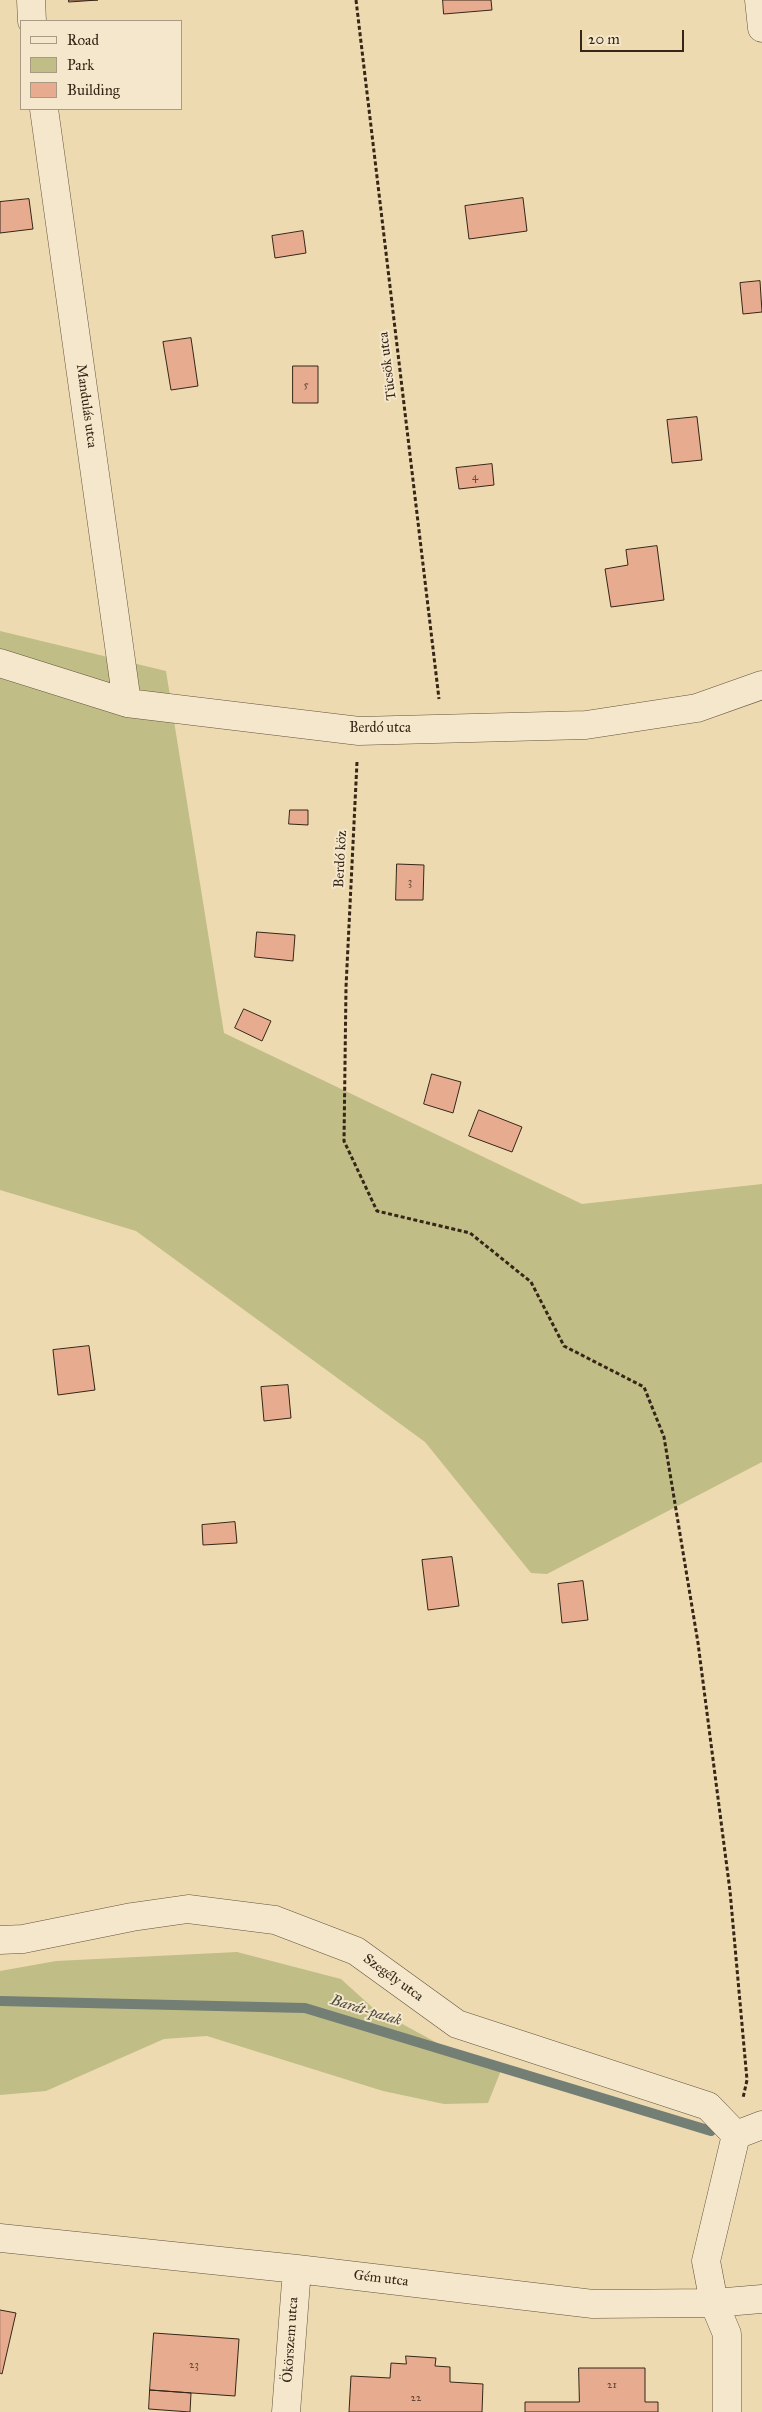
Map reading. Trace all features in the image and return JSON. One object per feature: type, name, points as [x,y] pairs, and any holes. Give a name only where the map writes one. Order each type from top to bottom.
[{"type":"street","points":[[31,0],[32,20]]},
{"type":"street","points":[[759,0],[762,28]]},
{"type":"street","name":"Mandulás utca","points":[[44,110],[127,703]]},
{"type":"street","name":"Berdó utca","points":[[0,663],[127,703],[359,731],[586,726],[696,708],[762,685]]},
{"type":"street","name":"Szegély utca","points":[[0,1940],[23,1939],[132,1917],[188,1909],[275,1920],[356,1951],[457,2024],[708,2106],[736,2136]]},
{"type":"street","points":[[727,2412],[727,2334],[714,2303],[706,2261],[736,2136],[762,2125]]},
{"type":"street","name":"Gém utca","points":[[0,2238],[297,2269],[594,2304],[714,2303],[762,2299]]},
{"type":"street","name":"Ökörszem utca","points":[[286,2412],[297,2269]]},
{"type":"path","name":"Tücsök utca","points":[[356,0],[442,729]]},
{"type":"path","name":"Berdó köz","points":[[359,731],[346,987],[344,1141],[377,1211],[470,1233],[531,1282],[564,1346],[644,1387],[664,1437],[698,1643],[730,1891],[747,2080],[736,2136]]},
{"type":"green space","points":[[0,631],[166,671],[224,1033],[582,1204],[762,1184],[762,1462],[547,1574],[531,1573],[425,1442],[136,1231],[0,1190]]},
{"type":"green space","points":[[237,1952],[341,1979],[373,2008],[450,2050],[502,2068],[488,2103],[444,2104],[383,2091],[207,2036],[164,2039],[46,2091],[0,2095],[0,1971],[56,1961]]},
{"type":"building","points":[[69,0],[98,0],[69,2]]},
{"type":"building","points":[[443,0],[491,0],[492,10],[444,14]]},
{"type":"building","points":[[523,198],[527,231],[469,239],[465,206]]},
{"type":"building","points":[[29,199],[33,229],[0,233],[0,202]]},
{"type":"building","points":[[303,231],[306,253],[275,258],[272,236]]},
{"type":"building","points":[[760,281],[762,312],[743,314],[740,283]]},
{"type":"building","points":[[191,338],[198,386],[171,390],[163,342]]},
{"type":"building","points":[[293,366],[318,366],[318,403],[293,403]]},
{"type":"building","points":[[697,417],[702,460],[672,463],[667,420]]},
{"type":"building","points":[[492,464],[494,485],[459,489],[456,468]]},
{"type":"building","points":[[657,546],[664,600],[611,607],[605,569],[628,565],[626,550]]},
{"type":"building","points":[[290,810],[308,810],[308,825],[289,824]]},
{"type":"building","points":[[397,864],[424,865],[423,900],[396,900]]},
{"type":"building","points":[[257,932],[295,935],[293,961],[255,957]]},
{"type":"building","points":[[244,1009],[271,1021],[262,1041],[235,1028]]},
{"type":"building","points":[[432,1074],[461,1082],[453,1113],[424,1104]]},
{"type":"building","points":[[479,1110],[522,1127],[512,1152],[469,1136]]},
{"type":"building","points":[[89,1346],[95,1390],[58,1395],[53,1350]]},
{"type":"building","points":[[288,1385],[291,1418],[264,1421],[261,1387]]},
{"type":"building","points":[[235,1522],[237,1543],[203,1545],[202,1525]]},
{"type":"building","points":[[452,1557],[459,1606],[428,1610],[422,1560]]},
{"type":"building","points":[[583,1581],[588,1620],[562,1623],[558,1584]]},
{"type":"building","points":[[0,2310],[16,2313],[2,2374],[0,2373]]},
{"type":"building","points":[[154,2333],[239,2339],[235,2396],[150,2390]]},
{"type":"building","points":[[406,2356],[436,2358],[435,2366],[450,2367],[450,2382],[483,2384],[482,2412],[349,2412],[351,2376],[390,2378],[391,2363],[406,2364]]},
{"type":"building","points":[[579,2368],[645,2368],[645,2402],[658,2402],[658,2412],[525,2412],[525,2402],[579,2402]]},
{"type":"building","points":[[150,2390],[191,2393],[190,2412],[149,2409]]},
{"type":"waterway","name":"Barát-patak","points":[[0,2001],[305,2008],[711,2131]]}]
